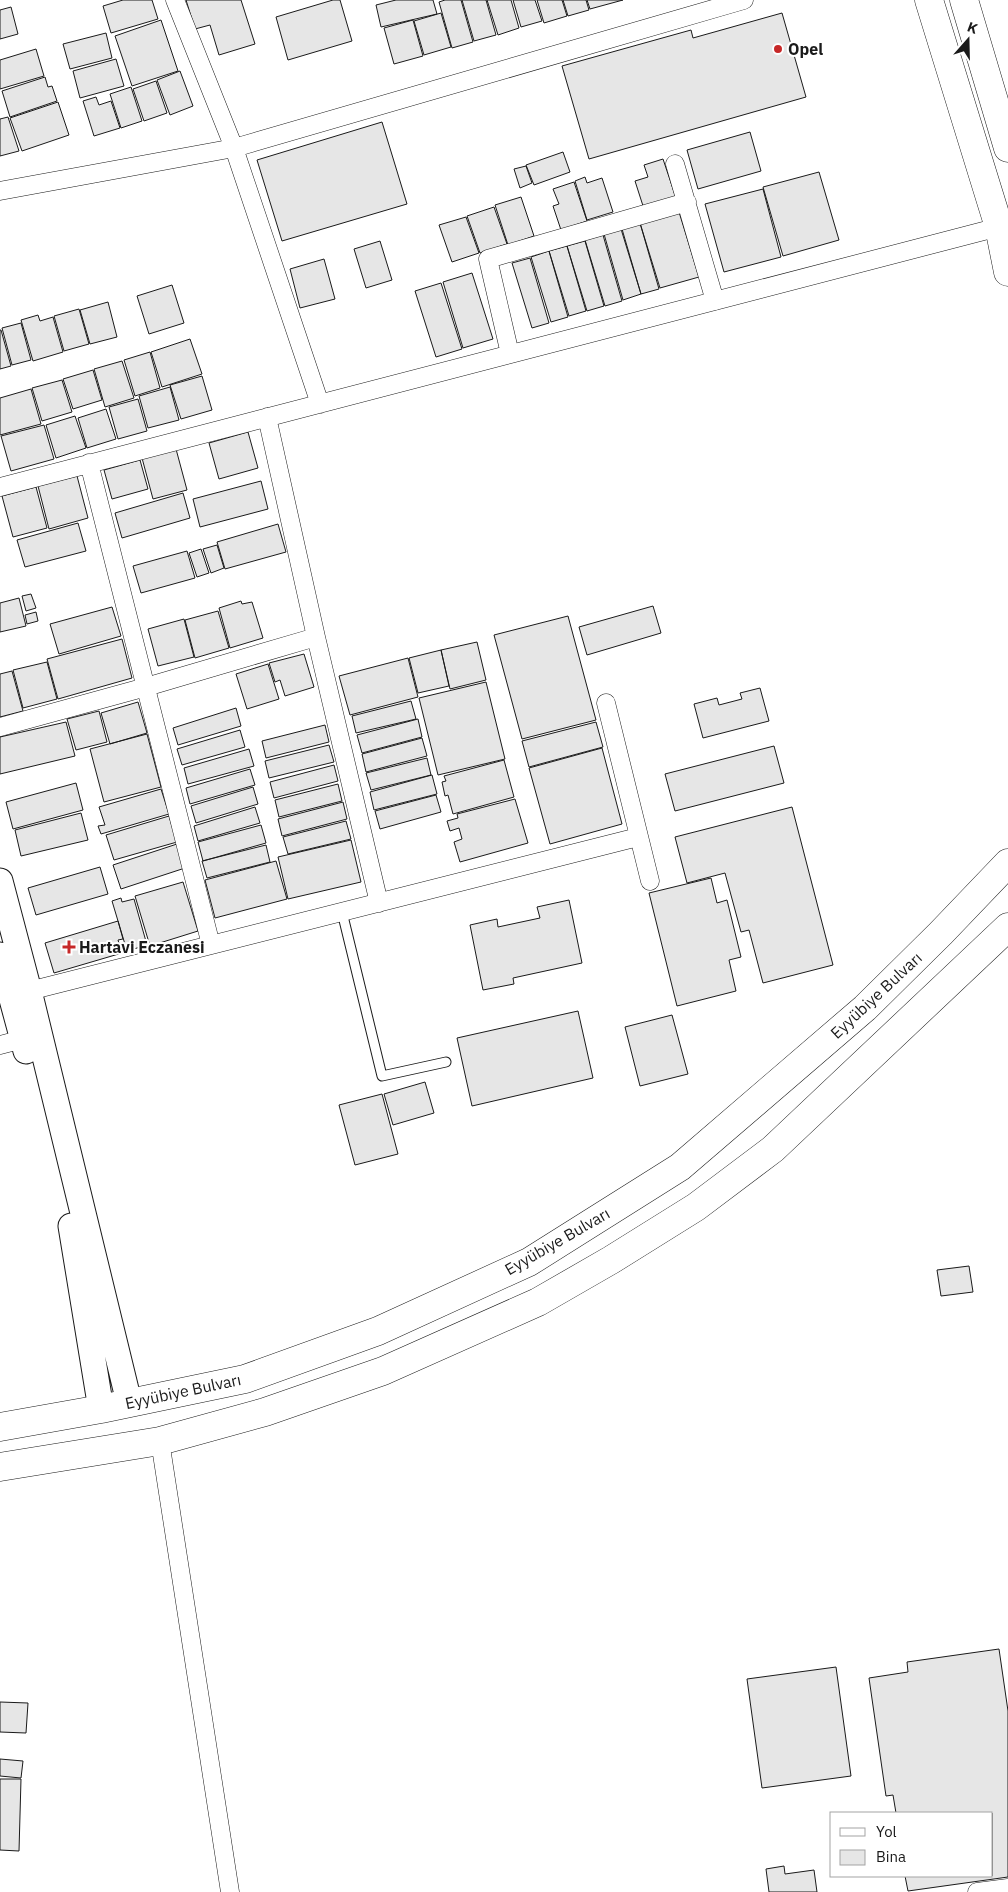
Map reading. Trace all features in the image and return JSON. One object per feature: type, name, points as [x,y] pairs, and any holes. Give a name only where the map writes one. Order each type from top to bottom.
[{"type":"main road","points":[[929,0],[999,228],[1008,272]]},
{"type":"main road","points":[[964,0],[1008,148]]},
{"type":"main road","name":"Eyyübiye Bulvarı","points":[[0,1427],[100,1409],[245,1379],[378,1331],[529,1262],[680,1167],[865,1008],[1008,863]]},
{"type":"main road","points":[[0,881],[29,991],[129,1402]]},
{"type":"main road","points":[[0,1467],[160,1441],[265,1412],[383,1371],[538,1302],[611,1260],[696,1206],[773,1149],[1008,928]]},
{"type":"main road","points":[[0,955],[12,1042],[71,1228],[100,1409]]},
{"type":"street","points":[[175,0],[234,148],[320,404]]},
{"type":"street","points":[[0,191],[234,148],[744,0]]},
{"type":"street","points":[[675,164],[715,301]]},
{"type":"street","points":[[510,354],[488,259],[687,202]]},
{"type":"street","points":[[0,487],[999,228]]},
{"type":"street","points":[[267,418],[316,637],[379,903]]},
{"type":"street","points":[[89,463],[210,945]]},
{"type":"street","points":[[0,727],[146,687],[316,637]]},
{"type":"street","points":[[606,703],[650,881]]},
{"type":"street","points":[[29,991],[638,837]]},
{"type":"street","points":[[160,1441],[230,1892]]},
{"type":"street","points":[[977,1892],[1008,1888]]},
{"type":"lane","points":[[342,912],[382,1076],[446,1062]]},
{"type":"building","points":[[123,0],[152,0],[158,19],[111,33],[103,6]]},
{"type":"building","points":[[186,0],[241,0],[255,44],[219,55],[210,25],[195,29]]},
{"type":"building","points":[[333,0],[340,0],[352,41],[288,60],[276,17]]},
{"type":"building","points":[[396,0],[433,0],[437,14],[381,27],[376,5]]},
{"type":"building","points":[[461,0],[473,42],[452,48],[439,2]]},
{"type":"building","points":[[462,0],[486,0],[496,35],[474,41]]},
{"type":"building","points":[[487,0],[511,0],[519,28],[498,35]]},
{"type":"building","points":[[513,0],[535,0],[542,21],[521,27]]},
{"type":"building","points":[[537,0],[562,0],[567,16],[544,23]]},
{"type":"building","points":[[563,0],[586,0],[589,10],[568,16]]},
{"type":"building","points":[[587,0],[623,0],[590,9]]},
{"type":"building","points":[[11,7],[18,34],[0,39],[0,10]]},
{"type":"building","points":[[441,13],[451,47],[424,55],[414,21]]},
{"type":"building","points":[[782,13],[806,97],[589,159],[562,66],[691,30],[693,38]]},
{"type":"building","points":[[161,20],[178,71],[132,86],[115,36]]},
{"type":"building","points":[[413,20],[423,56],[394,64],[384,28]]},
{"type":"building","points":[[106,33],[112,58],[70,69],[63,44]]},
{"type":"building","points":[[36,49],[44,76],[0,89],[0,60]]},
{"type":"building","points":[[116,59],[124,86],[80,98],[73,71]]},
{"type":"building","points":[[180,71],[193,106],[170,115],[157,80]]},
{"type":"building","points":[[45,77],[48,87],[52,86],[57,101],[10,117],[2,91]]},
{"type":"building","points":[[156,81],[167,113],[144,121],[133,89]]},
{"type":"building","points":[[131,87],[142,121],[121,128],[110,94]]},
{"type":"building","points":[[96,97],[99,105],[111,101],[120,128],[94,136],[83,101]]},
{"type":"building","points":[[58,102],[69,135],[22,151],[10,118]]},
{"type":"building","points":[[8,117],[19,151],[0,156],[0,119]]},
{"type":"building","points":[[382,122],[407,204],[282,241],[257,160]]},
{"type":"building","points":[[750,132],[761,171],[698,189],[687,150]]},
{"type":"building","points":[[563,152],[570,172],[534,185],[526,165]]},
{"type":"building","points":[[663,159],[676,198],[644,209],[635,181],[648,177],[644,165]]},
{"type":"building","points":[[526,166],[532,183],[520,188],[514,169]]},
{"type":"building","points":[[819,172],[839,240],[783,256],[763,187]]},
{"type":"building","points":[[585,177],[587,183],[602,178],[613,212],[587,220],[575,181]]},
{"type":"building","points":[[574,182],[587,221],[561,230],[553,206],[559,204],[553,189]]},
{"type":"building","points":[[763,189],[781,257],[724,272],[705,204]]},
{"type":"building","points":[[521,197],[534,236],[508,245],[495,205]]},
{"type":"building","points":[[494,207],[507,244],[480,253],[467,216]]},
{"type":"building","points":[[679,212],[699,277],[660,288],[640,223]]},
{"type":"building","points":[[466,217],[479,253],[452,262],[439,225]]},
{"type":"building","points":[[640,223],[659,289],[641,294],[622,229]]},
{"type":"building","points":[[621,229],[641,294],[623,300],[604,234]]},
{"type":"building","points":[[603,235],[622,301],[605,306],[585,240]]},
{"type":"building","points":[[380,241],[392,280],[366,288],[354,249]]},
{"type":"building","points":[[585,241],[604,306],[587,311],[567,246]]},
{"type":"building","points":[[567,246],[586,311],[569,316],[549,251]]},
{"type":"building","points":[[549,251],[568,317],[551,322],[531,257]]},
{"type":"building","points":[[530,258],[549,323],[532,328],[512,263]]},
{"type":"building","points":[[324,259],[335,299],[300,308],[290,269]]},
{"type":"building","points":[[472,273],[493,339],[463,348],[443,282]]},
{"type":"building","points":[[441,283],[462,349],[436,357],[415,291]]},
{"type":"building","points":[[172,285],[184,323],[149,334],[137,296]]},
{"type":"building","points":[[108,302],[117,337],[90,344],[80,310]]},
{"type":"building","points":[[79,309],[89,344],[64,351],[54,316]]},
{"type":"building","points":[[38,315],[40,321],[53,317],[63,352],[33,361],[21,320]]},
{"type":"building","points":[[21,323],[31,360],[12,365],[2,328]]},
{"type":"building","points":[[0,330],[11,366],[0,369]]},
{"type":"building","points":[[190,339],[202,374],[162,387],[151,352]]},
{"type":"building","points":[[150,352],[160,388],[135,396],[124,360]]},
{"type":"building","points":[[122,361],[134,398],[105,407],[94,369]]},
{"type":"building","points":[[93,370],[102,400],[73,409],[63,379]]},
{"type":"building","points":[[202,376],[212,410],[181,419],[170,385]]},
{"type":"building","points":[[62,380],[72,412],[42,421],[32,388]]},
{"type":"building","points":[[170,387],[179,420],[148,428],[139,396]]},
{"type":"building","points":[[31,389],[41,424],[0,435],[0,398]]},
{"type":"building","points":[[138,399],[147,431],[118,439],[109,407]]},
{"type":"building","points":[[106,409],[116,439],[87,448],[78,418]]},
{"type":"building","points":[[75,416],[86,448],[56,458],[46,425]]},
{"type":"building","points":[[44,425],[54,459],[11,471],[1,436]]},
{"type":"building","points":[[248,432],[258,468],[219,479],[209,443]]},
{"type":"building","points":[[176,449],[187,490],[153,499],[142,458]]},
{"type":"building","points":[[140,460],[148,489],[112,499],[104,470]]},
{"type":"building","points":[[77,476],[88,518],[49,529],[38,486]]},
{"type":"building","points":[[261,481],[268,509],[200,527],[193,499]]},
{"type":"building","points":[[36,487],[47,528],[13,537],[2,496]]},
{"type":"building","points":[[183,493],[190,518],[122,538],[115,513]]},
{"type":"building","points":[[78,523],[86,551],[25,567],[17,540]]},
{"type":"building","points":[[278,524],[286,552],[225,569],[217,542]]},
{"type":"building","points":[[217,545],[224,568],[211,573],[203,549]]},
{"type":"building","points":[[201,549],[209,573],[197,577],[189,553]]},
{"type":"building","points":[[187,551],[195,578],[141,593],[133,566]]},
{"type":"building","points":[[31,594],[36,608],[26,611],[22,596]]},
{"type":"building","points":[[19,598],[26,626],[0,632],[0,603]]},
{"type":"building","points":[[241,601],[242,604],[252,602],[263,638],[230,648],[219,608]]},
{"type":"building","points":[[653,606],[661,633],[587,655],[579,627]]},
{"type":"building","points":[[112,607],[121,636],[59,654],[50,624]]},
{"type":"building","points":[[218,611],[229,648],[195,658],[185,620]]},
{"type":"building","points":[[36,612],[38,621],[27,624],[25,615]]},
{"type":"building","points":[[568,616],[596,720],[522,739],[494,635]]},
{"type":"building","points":[[184,619],[194,657],[158,666],[148,629]]},
{"type":"building","points":[[122,639],[132,678],[58,699],[47,659]]},
{"type":"building","points":[[477,642],[486,680],[450,689],[441,650]]},
{"type":"building","points":[[441,650],[449,686],[418,693],[409,658]]},
{"type":"building","points":[[304,654],[314,687],[285,696],[280,680],[275,682],[269,663]]},
{"type":"building","points":[[408,658],[418,697],[350,715],[339,676]]},
{"type":"building","points":[[47,662],[57,699],[23,708],[13,670]]},
{"type":"building","points":[[268,664],[279,699],[247,709],[236,674]]},
{"type":"building","points":[[12,671],[23,711],[0,717],[0,674]]},
{"type":"building","points":[[486,682],[505,759],[438,775],[419,698]]},
{"type":"building","points":[[760,688],[769,721],[703,738],[694,704],[717,698],[719,705],[742,699],[740,693]]},
{"type":"building","points":[[411,701],[416,719],[356,733],[352,716]]},
{"type":"building","points":[[138,702],[147,733],[110,744],[101,713]]},
{"type":"building","points":[[236,708],[241,726],[178,745],[173,728]]},
{"type":"building","points":[[99,711],[107,742],[76,750],[67,719]]},
{"type":"building","points":[[418,719],[422,737],[362,753],[357,735]]},
{"type":"building","points":[[66,722],[75,756],[0,774],[0,737]]},
{"type":"building","points":[[596,722],[603,747],[529,767],[522,741]]},
{"type":"building","points":[[325,725],[329,742],[266,758],[262,741]]},
{"type":"building","points":[[240,730],[245,747],[182,765],[177,749]]},
{"type":"building","points":[[147,734],[161,787],[104,802],[90,749]]},
{"type":"building","points":[[422,738],[427,756],[366,772],[362,754]]},
{"type":"building","points":[[329,745],[334,762],[269,778],[265,761]]},
{"type":"building","points":[[774,746],[784,783],[675,811],[665,774]]},
{"type":"building","points":[[602,748],[622,824],[550,844],[529,768]]},
{"type":"building","points":[[249,749],[254,766],[188,784],[184,768]]},
{"type":"building","points":[[427,758],[431,775],[371,790],[366,773]]},
{"type":"building","points":[[504,760],[514,797],[453,814],[448,795],[445,796],[442,782],[446,781],[444,776]]},
{"type":"building","points":[[334,765],[338,781],[274,798],[270,782]]},
{"type":"building","points":[[250,769],[255,785],[190,804],[186,788]]},
{"type":"building","points":[[432,775],[437,794],[374,810],[370,792]]},
{"type":"building","points":[[76,783],[83,810],[13,829],[6,802]]},
{"type":"building","points":[[338,784],[342,801],[279,817],[275,800]]},
{"type":"building","points":[[253,787],[258,804],[196,823],[191,806]]},
{"type":"building","points":[[161,789],[169,814],[101,834],[98,826],[105,825],[99,807]]},
{"type":"building","points":[[436,795],[441,812],[380,829],[375,811]]},
{"type":"building","points":[[515,799],[528,843],[460,862],[454,842],[462,839],[459,828],[450,831],[447,821],[458,818],[457,814]]},
{"type":"building","points":[[343,802],[347,819],[282,836],[278,819]]},
{"type":"building","points":[[255,807],[260,823],[198,841],[194,826]]},
{"type":"building","points":[[792,807],[833,965],[763,983],[749,930],[741,932],[725,873],[687,883],[675,837]]},
{"type":"building","points":[[81,813],[88,840],[21,856],[15,830]]},
{"type":"building","points":[[169,816],[177,842],[114,860],[106,835]]},
{"type":"building","points":[[346,821],[351,839],[288,854],[283,837]]},
{"type":"building","points":[[261,825],[266,843],[203,861],[198,842]]},
{"type":"building","points":[[351,840],[361,882],[288,899],[278,857]]},
{"type":"building","points":[[177,844],[185,868],[121,889],[113,865]]},
{"type":"building","points":[[266,845],[270,862],[207,878],[202,861]]},
{"type":"building","points":[[276,861],[287,899],[215,918],[205,880]]},
{"type":"building","points":[[100,867],[108,894],[36,915],[28,888]]},
{"type":"building","points":[[711,878],[717,903],[727,900],[741,957],[729,960],[736,991],[677,1006],[649,893]]},
{"type":"building","points":[[183,882],[198,931],[150,946],[135,896]]},
{"type":"building","points":[[121,898],[122,902],[134,899],[147,945],[127,951],[112,901]]},
{"type":"building","points":[[569,900],[582,963],[513,978],[514,984],[483,990],[470,925],[497,919],[498,927],[540,918],[537,907]]},
{"type":"building","points":[[118,921],[123,939],[118,940],[122,953],[54,973],[45,943]]},
{"type":"building","points":[[578,1011],[593,1078],[472,1106],[457,1038]]},
{"type":"building","points":[[672,1015],[688,1074],[640,1086],[625,1027]]},
{"type":"building","points":[[425,1082],[434,1113],[393,1125],[384,1094]]},
{"type":"building","points":[[382,1094],[398,1154],[355,1165],[339,1105]]},
{"type":"building","points":[[969,1266],[973,1292],[941,1296],[937,1270]]},
{"type":"building","points":[[999,1649],[1008,1711],[1008,1877],[908,1891],[905,1877],[993,1877],[993,1812],[896,1812],[893,1795],[886,1796],[869,1678],[908,1672],[907,1662]]},
{"type":"building","points":[[836,1667],[851,1776],[762,1788],[747,1679]]},
{"type":"building","points":[[0,1702],[28,1703],[26,1733],[0,1732]]},
{"type":"building","points":[[0,1759],[23,1761],[21,1778],[0,1776]]},
{"type":"building","points":[[0,1779],[21,1779],[19,1851],[0,1850]]},
{"type":"building","points":[[784,1866],[785,1874],[814,1870],[817,1892],[769,1892],[766,1869]]},
{"type":"place","name":"Opel","points":[[778,49]]},
{"type":"place","name":"Hartavi Eczanesi","points":[[69,947]]}]
